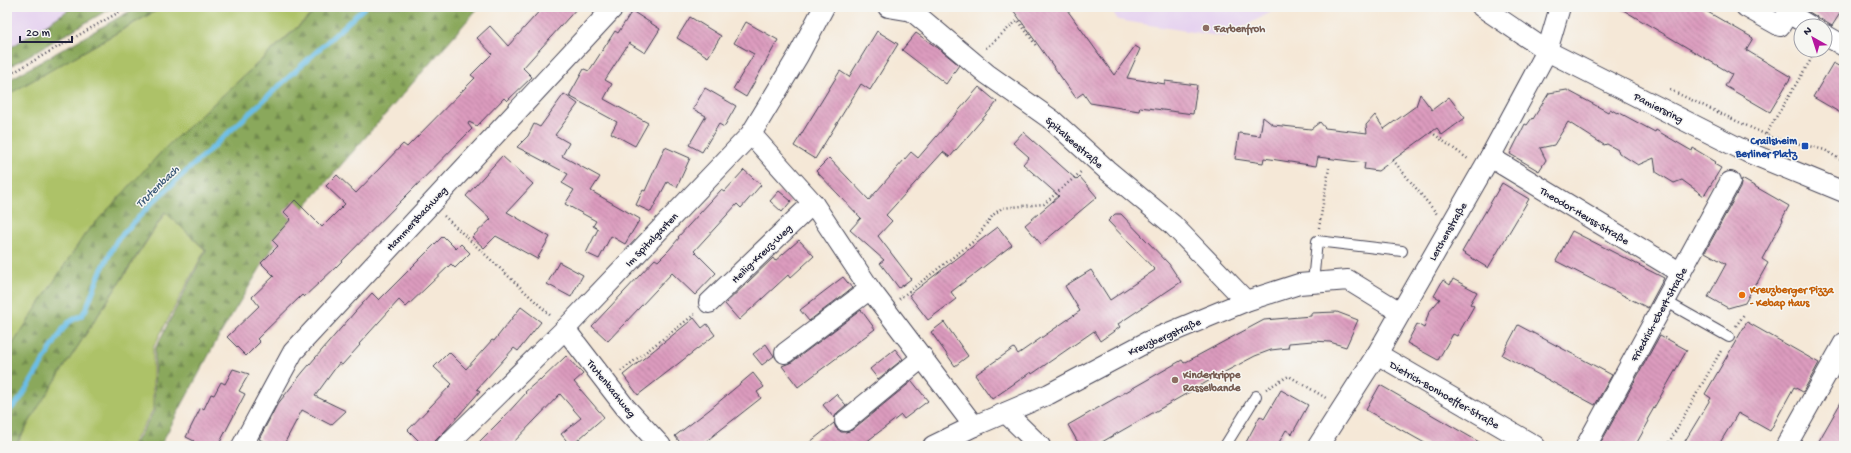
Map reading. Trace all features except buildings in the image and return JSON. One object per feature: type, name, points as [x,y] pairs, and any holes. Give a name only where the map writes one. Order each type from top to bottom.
[{"type":"street","name":"Hammersbachweg","points":[[242,446],[294,352],[430,203],[614,7]]},
{"type":"street","name":"Im Spitalgarten","points":[[446,446],[565,329],[751,134],[798,56],[824,7]]},
{"type":"street","name":"Spitalseestraße","points":[[888,7],[913,9],[987,74],[1052,120],[1096,160],[1173,225],[1246,301]]},
{"type":"street","name":"Pamiersring","points":[[1482,7],[1547,51],[1747,152],[1844,192]]},
{"type":"street","name":"Lerchenstraße","points":[[1318,446],[1377,354],[1486,163],[1547,51],[1560,7]]},
{"type":"street","points":[[1746,7],[1780,26],[1789,10],[1800,18]]},
{"type":"street","points":[[1833,40],[1844,46]]},
{"type":"street","points":[[751,134],[813,203],[870,290],[974,426]]},
{"type":"street","name":"Theodor-Heuss-Straße","points":[[1486,163],[1681,272]]},
{"type":"street","name":"Friedrich-Ebert-Straße","points":[[1586,446],[1730,182]]},
{"type":"street","name":"Heilig-Kreuz-Weg","points":[[709,303],[813,203]]},
{"type":"street","name":"Kreuzbergstraße","points":[[933,446],[974,426],[1049,394],[1147,342],[1246,301],[1299,284],[1348,280],[1400,312]]},
{"type":"street","points":[[786,353],[870,290]]},
{"type":"street","name":"Trutenbachweg","points":[[565,329],[626,407],[662,446]]},
{"type":"street","points":[[1786,446],[1844,343]]},
{"type":"street","name":"Dietrich-Bonhoeffer-Straße","points":[[1377,354],[1535,446]]},
{"type":"street","points":[[845,421],[923,358]]},
{"type":"street","points":[[1006,413],[1040,446]]},
{"type":"lane","points":[[1313,283],[1317,241],[1402,251]]},
{"type":"lane","points":[[1665,301],[1729,336]]},
{"type":"lane","points":[[1225,446],[1256,396]]},
{"type":"path","points":[[7,76],[128,7]]},
{"type":"path","points":[[972,61],[1018,20],[1037,47]]},
{"type":"path","points":[[1766,134],[1812,58]]},
{"type":"path","points":[[1669,90],[1766,134],[1825,150],[1844,162]]},
{"type":"path","points":[[1431,132],[1486,163]]},
{"type":"path","points":[[886,310],[974,241],[993,215],[1002,208],[1044,204],[1096,160]]},
{"type":"path","points":[[1393,160],[1449,228]]},
{"type":"path","points":[[1317,241],[1329,168]]},
{"type":"path","points":[[430,203],[565,329]]},
{"type":"path","points":[[606,382],[709,303]]},
{"type":"path","points":[[1668,446],[1729,336]]},
{"type":"path","points":[[1256,396],[1289,376],[1342,408]]},
{"type":"shaded area","points":[[7,7],[111,7],[7,61]]},
{"type":"shaded area","name":"Farbenfroh","points":[[1110,7],[1281,7],[1224,37],[1118,20]]},
{"type":"green space","points":[[73,7],[113,7],[7,68],[7,50]]},
{"type":"green space","points":[[137,7],[162,7],[7,95],[7,81]]},
{"type":"green space","points":[[163,7],[319,7],[166,147],[85,234],[7,353],[7,95]]},
{"type":"green space","points":[[320,7],[479,7],[281,234],[219,336],[160,446],[133,446],[154,411],[155,349],[206,250],[165,212],[37,409],[15,446],[7,446],[7,353],[85,234],[166,147]]},
{"type":"green space","points":[[166,212],[205,250],[153,348],[153,410],[131,446],[16,446],[37,409]]},
{"type":"waterway","name":"Trutenbach","points":[[7,413],[21,398],[63,329],[69,322],[82,315],[86,309],[100,273],[117,240],[153,202],[365,7]]},
{"type":"place","name":"Farbenfroh","points":[[1206,28]]},
{"type":"place","name":"Crailsheim Berliner Platz","points":[[1805,146]]},
{"type":"place","name":"Kreuzberger Pizza - Kebap Haus","points":[[1742,295]]},
{"type":"place","name":"Kinderkrippe Rasselbande","points":[[1175,380]]}]
